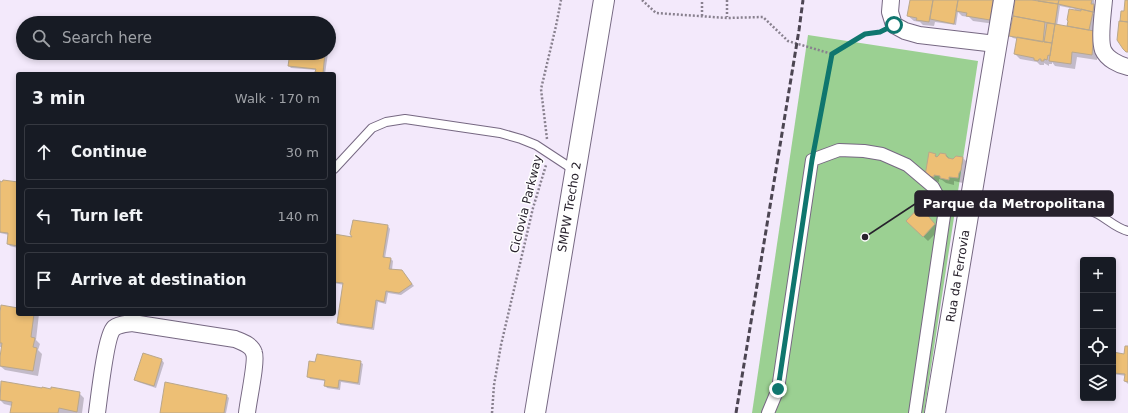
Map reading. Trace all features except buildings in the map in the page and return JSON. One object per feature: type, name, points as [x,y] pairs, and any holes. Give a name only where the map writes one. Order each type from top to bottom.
[{"type":"street","name":"SMPW Trecho 2","points":[[534,413],[604,0]]},
{"type":"street","points":[[891,0],[890,12],[894,25],[905,31],[920,35],[996,44]]},
{"type":"street","name":"Rua da Ferrovia","points":[[935,413],[1004,0]]},
{"type":"street","points":[[1104,0],[1102,39],[1103,50],[1110,59],[1128,68]]},
{"type":"street","points":[[768,413],[778,389],[812,160],[839,150],[864,151],[882,154],[908,165],[933,187],[945,209],[915,413]]},
{"type":"street","points":[[97,413],[108,340],[113,329],[119,324],[132,324],[235,339],[249,346],[255,354],[247,413]]},
{"type":"lane","points":[[336,167],[372,128],[386,122],[405,119],[507,135],[521,139],[536,145],[575,171]]},
{"type":"lane","points":[[971,201],[1029,202],[1075,207],[1092,211],[1128,232]]},
{"type":"path","name":"Ciclovia Parkway","points":[[492,413],[494,385],[501,345],[533,208],[549,154],[541,89],[561,0]]},
{"type":"path","points":[[642,0],[656,13],[727,18],[763,17],[788,41],[832,54],[865,34],[880,32],[894,25]]},
{"type":"path","points":[[702,0],[702,16]]},
{"type":"path","points":[[727,0],[727,18]]},
{"type":"path","points":[[812,160],[832,54]]},
{"type":"green space","points":[[808,35],[978,61],[924,413],[752,413]]},
{"type":"railway","points":[[736,413],[803,0]]},
{"type":"place","name":"Parque da Metropolitana","points":[[865,237]]},
{"type":"route","points":[[778,389],[812,160],[832,54],[865,34],[880,32],[894,25]]}]
